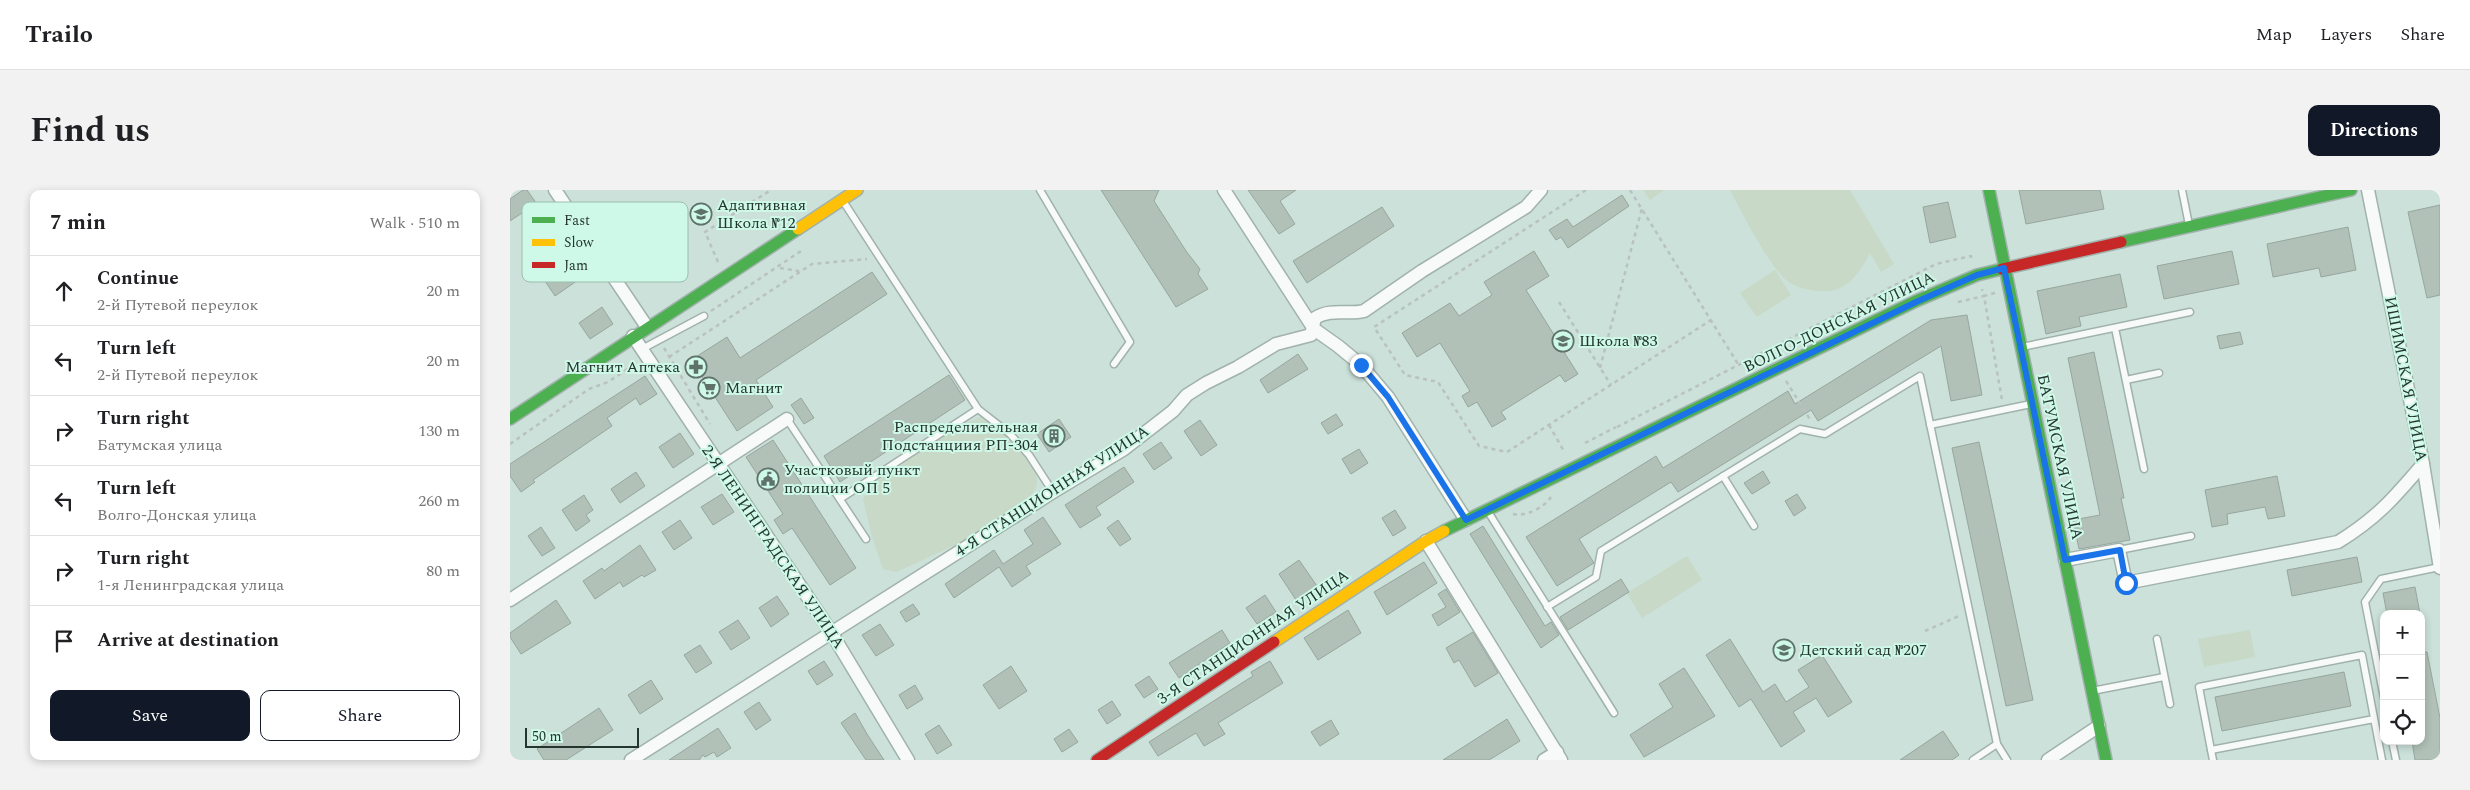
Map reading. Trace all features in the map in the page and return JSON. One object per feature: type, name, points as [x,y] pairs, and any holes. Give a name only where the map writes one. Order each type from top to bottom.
[{"type":"street","points":[[555,190],[563,202]]},
{"type":"street","points":[[510,419],[633,336],[857,190]]},
{"type":"street","name":"4-Я СТАНЦИОННАЯ УЛИЦА","points":[[631,760],[831,632],[1124,449],[1173,411],[1188,395],[1206,383],[1238,367],[1276,344],[1304,338],[1311,334],[1314,329],[1315,318],[1325,312],[1354,313],[1375,304],[1422,271],[1526,207],[1542,190]]},
{"type":"street","name":"БАТУМСКАЯ УЛИЦА","points":[[1989,190],[2106,760]]},
{"type":"street","name":"ВОЛГО-ДОНСКАЯ УЛИЦА","points":[[1426,541],[1486,509],[1625,444],[1916,302],[1977,275],[2351,190]]},
{"type":"street","name":"ИШИМСКАЯ УЛИЦА","points":[[2368,190],[2423,464],[2440,568]]},
{"type":"street","points":[[1229,192],[1314,329],[1361,365],[1388,397],[1466,520]]},
{"type":"street","points":[[617,282],[647,327]]},
{"type":"street","name":"2-Я ЛЕНИНГРАДСКАЯ УЛИЦА","points":[[633,336],[831,632],[908,760]]},
{"type":"street","points":[[510,600],[787,418]]},
{"type":"street","points":[[2065,560],[2120,550],[2126,583],[2338,542],[2367,524],[2390,504],[2423,464]]},
{"type":"street","points":[[1426,541],[1559,756],[1544,760]]},
{"type":"street","name":"3-Я СТАНЦИОННАЯ УЛИЦА","points":[[1097,760],[1426,541]]},
{"type":"street","points":[[2048,760],[2099,726]]},
{"type":"lane","points":[[1040,190],[1130,342],[1114,364]]},
{"type":"lane","points":[[2182,190],[2189,226]]},
{"type":"lane","points":[[842,200],[978,409],[1010,434],[1029,455],[1053,492]]},
{"type":"lane","points":[[2020,347],[2190,312]]},
{"type":"lane","points":[[644,353],[659,340],[704,316]]},
{"type":"lane","points":[[2115,328],[2144,469]]},
{"type":"lane","points":[[2126,380],[2159,373]]},
{"type":"lane","points":[[1548,607],[1596,577],[1602,550],[1800,429],[1825,434],[1920,376],[1997,744],[2007,760]]},
{"type":"lane","points":[[1930,425],[2032,403]]},
{"type":"lane","points":[[840,499],[978,409]]},
{"type":"lane","points":[[787,418],[866,540]]},
{"type":"lane","points":[[1723,476],[1754,526]]},
{"type":"lane","points":[[1486,509],[1614,713]]},
{"type":"lane","points":[[2120,550],[2191,536]]},
{"type":"lane","points":[[2380,677],[2366,602],[2382,579],[2440,568]]},
{"type":"lane","points":[[2157,639],[2170,704]]},
{"type":"lane","points":[[2213,760],[2199,687],[2362,655],[2382,760]]},
{"type":"lane","points":[[2092,691],[2164,677]]},
{"type":"lane","points":[[2211,750],[2374,719]]},
{"type":"lane","points":[[1973,760],[1997,744]]},
{"type":"lane","points":[[2393,745],[2396,760]]},
{"type":"path","points":[[719,264],[705,232],[771,190]]},
{"type":"path","points":[[1586,190],[1374,327],[1405,375],[1438,382],[1479,446],[1508,452],[1711,320]]},
{"type":"path","points":[[1630,190],[1749,383]]},
{"type":"path","points":[[1600,368],[1642,208]]},
{"type":"path","points":[[704,316],[802,251]]},
{"type":"path","points":[[670,357],[812,264],[880,258]]},
{"type":"path","points":[[779,268],[800,272]]},
{"type":"path","points":[[2004,409],[1984,296],[2009,290]]},
{"type":"path","points":[[1559,302],[1611,385]]},
{"type":"path","points":[[659,340],[711,425]]},
{"type":"path","points":[[510,444],[590,388],[608,382],[644,353]]},
{"type":"path","points":[[1549,425],[1564,454],[1573,449]]},
{"type":"path","points":[[1582,445],[1617,427],[1625,444]]},
{"type":"path","points":[[1925,631],[1969,611]]},
{"type":"green space","points":[[1643,190],[1664,190],[1650,200]]},
{"type":"green space","points":[[1730,190],[1850,190],[1894,264],[1881,272],[1870,253],[1852,280],[1839,289],[1814,291],[1794,285],[1782,276],[1774,266],[1749,226]]},
{"type":"green space","points":[[1775,270],[1791,295],[1757,317],[1740,293]]},
{"type":"green space","points":[[982,416],[1017,445],[1032,463],[1037,482],[1032,494],[1018,508],[977,534],[897,572],[883,569],[872,537],[863,499],[871,486],[960,426]]},
{"type":"green space","points":[[1687,556],[1702,580],[1642,618],[1627,593]]},
{"type":"green space","points":[[2250,630],[2255,657],[2204,667],[2198,639]]},
{"type":"building","points":[[523,190],[527,190],[536,202],[522,202],[522,213],[510,221],[510,199]]},
{"type":"building","points":[[1101,190],[1159,190],[1154,201],[1186,251],[1200,269],[1198,274],[1208,289],[1176,307]]},
{"type":"building","points":[[1248,190],[1296,190],[1280,201],[1295,224],[1279,234]]},
{"type":"building","points":[[2019,190],[2100,190],[2104,209],[2026,224]]},
{"type":"building","points":[[1622,195],[1629,206],[1568,248],[1561,237],[1556,240],[1549,230],[1567,219],[1573,227]]},
{"type":"building","points":[[1948,202],[1956,237],[1930,243],[1923,207]]},
{"type":"building","points":[[2440,205],[2440,295],[2427,298],[2408,212]]},
{"type":"building","points":[[1382,207],[1394,226],[1307,283],[1293,261]]},
{"type":"building","points":[[2348,227],[2356,270],[2321,277],[2319,268],[2273,277],[2267,244]]},
{"type":"building","points":[[1534,251],[1549,276],[1526,290],[1556,338],[1563,334],[1569,345],[1562,349],[1578,374],[1565,382],[1560,375],[1501,412],[1506,419],[1492,427],[1477,402],[1468,407],[1462,396],[1470,391],[1440,343],[1417,357],[1402,333],[1450,303],[1459,316],[1492,295],[1484,282]]},
{"type":"building","points":[[2232,251],[2239,284],[2164,299],[2157,266]]},
{"type":"building","points":[[872,272],[887,294],[756,380],[773,407],[737,431],[691,360],[727,337],[740,358]]},
{"type":"building","points":[[2120,274],[2127,307],[2079,317],[2081,326],[2046,334],[2037,291]]},
{"type":"building","points":[[546,282],[575,282],[555,296]]},
{"type":"building","points":[[602,307],[613,324],[590,339],[579,323]]},
{"type":"building","points":[[1967,315],[1982,395],[1951,401],[1941,346],[1818,421],[1811,410],[1678,492],[1671,482],[1579,539],[1594,563],[1557,586],[1526,537],[1656,456],[1663,468],[1788,391],[1795,404],[1931,320]]},
{"type":"building","points":[[2240,332],[2243,344],[2220,349],[2217,336]]},
{"type":"building","points":[[2094,352],[2124,498],[2121,498],[2130,540],[2079,549],[2073,520],[2100,515],[2068,358]]},
{"type":"building","points":[[1298,354],[1308,369],[1268,393],[1260,380]]},
{"type":"building","points":[[949,375],[965,400],[840,482],[824,456]]},
{"type":"building","points":[[645,376],[657,394],[640,405],[636,398],[607,418],[612,426],[533,480],[535,482],[521,492],[510,476],[510,464]]},
{"type":"building","points":[[801,398],[814,418],[804,424],[791,405]]},
{"type":"building","points":[[1336,414],[1343,425],[1328,434],[1321,423]]},
{"type":"building","name":"Распределительная Подстанциия РП-304","points":[[1059,419],[1071,437],[1049,452],[1037,434]]},
{"type":"building","points":[[1200,420],[1217,445],[1201,456],[1184,431]]},
{"type":"building","points":[[680,433],[694,454],[673,468],[659,447]]},
{"type":"building","points":[[773,440],[856,568],[830,585],[792,528],[783,534],[774,520],[783,514],[746,457]]},
{"type":"building","points":[[1161,442],[1172,458],[1154,470],[1143,454]]},
{"type":"building","points":[[1979,442],[2033,700],[2006,706],[1952,448]]},
{"type":"building","points":[[1359,449],[1368,463],[1351,474],[1342,459]]},
{"type":"building","points":[[1124,467],[1134,482],[1096,507],[1101,515],[1080,528],[1065,505]]},
{"type":"building","points":[[1763,471],[1770,483],[1752,494],[1744,483]]},
{"type":"building","points":[[636,472],[645,486],[620,503],[611,489]]},
{"type":"building","points":[[2277,476],[2285,516],[2268,519],[2265,507],[2227,514],[2228,524],[2212,527],[2205,490]]},
{"type":"building","points":[[722,494],[734,512],[713,525],[701,507]]},
{"type":"building","points":[[1797,494],[1806,508],[1794,516],[1785,501]]},
{"type":"building","points":[[584,495],[593,510],[586,515],[590,521],[576,531],[562,510]]},
{"type":"building","points":[[1395,510],[1406,528],[1393,536],[1382,518]]},
{"type":"building","points":[[1043,517],[1061,544],[1026,566],[1031,574],[1012,587],[999,567],[954,598],[945,584],[994,550],[1003,564],[1033,544],[1024,530]]},
{"type":"building","points":[[680,520],[692,538],[674,550],[662,532]]},
{"type":"building","points":[[1118,520],[1131,539],[1120,546],[1107,528]]},
{"type":"building","points":[[1483,526],[1545,626],[1551,622],[1559,635],[1541,648],[1470,534]]},
{"type":"building","points":[[541,527],[555,548],[542,556],[528,536]]},
{"type":"building","points":[[640,545],[656,570],[644,577],[642,575],[623,587],[620,582],[595,599],[583,581],[602,568],[604,571]]},
{"type":"building","points":[[2357,557],[2362,582],[2292,596],[2287,570]]},
{"type":"building","points":[[1299,560],[1317,586],[1296,600],[1279,574]]},
{"type":"building","points":[[1424,562],[1437,583],[1387,615],[1374,592]]},
{"type":"building","points":[[1621,579],[1629,592],[1568,630],[1560,617]]},
{"type":"building","points":[[2415,587],[2419,610],[2386,610],[2383,593]]},
{"type":"building","points":[[1446,589],[1460,612],[1438,626],[1432,615],[1446,607],[1438,594]]},
{"type":"building","points":[[1265,595],[1276,612],[1257,624],[1246,608]]},
{"type":"building","points":[[777,596],[789,614],[771,627],[759,608]]},
{"type":"building","points":[[556,600],[571,623],[521,654],[510,637],[510,633]]},
{"type":"building","points":[[913,604],[920,614],[906,622],[900,612]]},
{"type":"building","points":[[1348,610],[1361,633],[1318,660],[1304,638]]},
{"type":"building","points":[[738,620],[750,638],[731,650],[719,632]]},
{"type":"building","points":[[880,624],[894,645],[876,656],[862,635]]},
{"type":"building","points":[[1222,630],[1230,643],[1179,678],[1169,663]]},
{"type":"building","points":[[1473,632],[1498,673],[1475,687],[1459,660],[1454,663],[1446,648]]},
{"type":"building","points":[[1730,639],[1763,692],[1775,684],[1786,702],[1809,687],[1798,670],[1822,655],[1852,702],[1828,717],[1816,698],[1793,712],[1805,731],[1781,747],[1751,699],[1739,707],[1706,655]]},
{"type":"building","points":[[700,645],[712,663],[696,673],[684,655]]},
{"type":"building","points":[[2425,652],[2427,652],[2440,718],[2440,760],[2415,760],[2413,745],[2425,745]]},
{"type":"building","points":[[824,661],[833,675],[817,685],[808,671]]},
{"type":"building","points":[[1270,661],[1283,683],[1218,723],[1225,734],[1204,746],[1196,733],[1158,756],[1149,742],[1253,676],[1251,672]]},
{"type":"building","points":[[1011,666],[1027,691],[999,709],[983,685]]},
{"type":"building","points":[[1684,668],[1715,716],[1644,757],[1630,735],[1673,707],[1659,684]]},
{"type":"building","points":[[2344,672],[2351,706],[2222,731],[2215,697]]},
{"type":"building","points":[[1149,676],[1158,689],[1144,698],[1135,685]]},
{"type":"building","points":[[651,680],[663,699],[640,714],[628,695]]},
{"type":"building","points":[[915,685],[923,699],[907,709],[899,695]]},
{"type":"building","points":[[1112,701],[1121,715],[1107,724],[1098,710]]},
{"type":"building","points":[[759,702],[771,720],[756,730],[744,712]]},
{"type":"building","points":[[599,708],[613,730],[566,760],[544,760],[537,749]]},
{"type":"building","points":[[855,713],[884,760],[866,760],[841,723]]},
{"type":"building","points":[[1507,719],[1520,741],[1489,760],[1443,760]]},
{"type":"building","points":[[1331,720],[1339,734],[1320,746],[1311,732]]},
{"type":"building","points":[[939,725],[952,745],[937,754],[925,734]]},
{"type":"building","points":[[718,728],[731,748],[717,757],[714,752],[705,757],[703,755],[699,760],[669,760]]},
{"type":"building","points":[[1069,729],[1078,742],[1062,752],[1054,739]]},
{"type":"building","points":[[1943,731],[1959,755],[1952,760],[1900,760]]},
{"type":"traffic: fast","points":[[1989,190],[2106,760]]},
{"type":"traffic: fast","points":[[2121,242],[2351,190]]},
{"type":"traffic: fast","points":[[510,419],[798,229]]},
{"type":"traffic: fast","points":[[1444,531],[1916,301],[1977,275],[2002,269]]},
{"type":"traffic: slow","points":[[798,229],[857,190]]},
{"type":"traffic: slow","points":[[1274,642],[1444,531]]},
{"type":"traffic: jam","points":[[2002,269],[2121,242]]},
{"type":"traffic: jam","points":[[1097,760],[1274,642]]},
{"type":"place","name":"Адаптивная Школа №12","points":[[701,214]]},
{"type":"place","name":"Школа №83","points":[[1563,341]]},
{"type":"place","name":"Магнит Аптека","points":[[696,367]]},
{"type":"place","name":"Магнит","points":[[709,388]]},
{"type":"place","name":"Распределительная Подстанциия РП-304","points":[[1054,436]]},
{"type":"place","name":"Участковый пункт полиции ОП 5","points":[[768,479]]},
{"type":"place","name":"Детский сад №207","points":[[1784,650]]},
{"type":"route","points":[[1361,365],[1388,397],[1466,520],[1916,302],[1977,275],[2004,268],[2065,560],[2120,550],[2126,583]]}]
